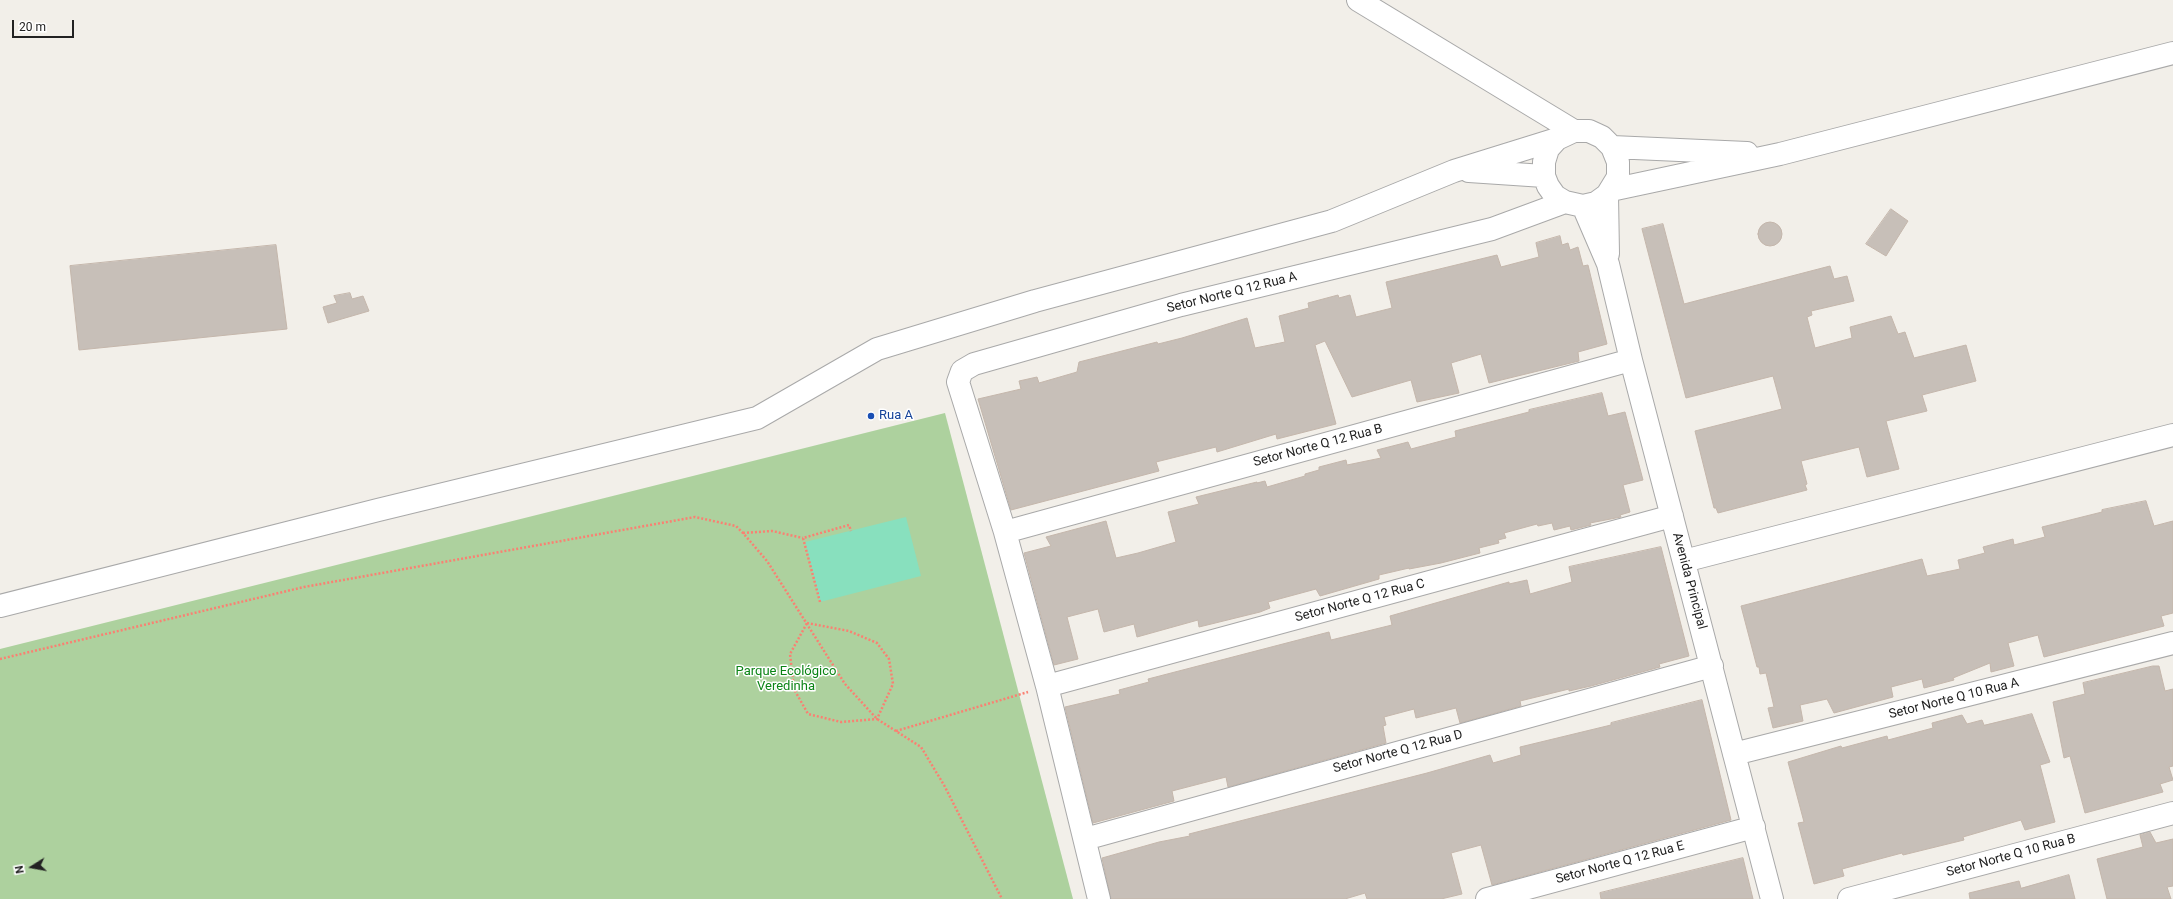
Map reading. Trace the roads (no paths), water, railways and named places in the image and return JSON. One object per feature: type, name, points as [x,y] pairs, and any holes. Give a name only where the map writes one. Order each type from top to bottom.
[{"type":"street","points":[[1358,0],[1566,135]]},
{"type":"street","points":[[1574,204],[1596,203],[1609,193],[1780,154],[2173,53]]},
{"type":"street","points":[[0,606],[378,510],[757,418],[877,349],[1035,301],[1332,221],[1454,171],[1566,135],[1588,131],[1602,137],[1612,147],[1780,154]]},
{"type":"street","points":[[1546,181],[1544,162],[1548,149],[1566,135]]},
{"type":"street","name":"Avenida Principal","points":[[1612,147],[1618,162],[1618,177],[1609,193],[1608,264],[1631,360],[1772,899]]},
{"type":"street","points":[[1454,171],[1546,181]]},
{"type":"street","points":[[1492,229],[1546,181]]},
{"type":"street","name":"Avenida Principal","points":[[1546,181],[1555,196],[1574,204],[1608,264]]},
{"type":"street","name":"Setor Norte Q 12 Rua A","points":[[1005,532],[958,382],[962,371],[974,364],[1181,305],[1492,229],[1574,204]]},
{"type":"street","name":"Setor Norte Q 12 Rua B","points":[[1005,532],[1631,360]]},
{"type":"street","points":[[1684,561],[2173,435]]},
{"type":"street","name":"Setor Norte Q 12 Rua C","points":[[1047,686],[1672,516]]},
{"type":"street","points":[[1005,532],[1047,686],[1099,899]]},
{"type":"street","name":"Setor Norte Q 10 Rua A","points":[[1734,754],[2173,643]]},
{"type":"street","name":"Setor Norte Q 12 Rua D","points":[[1085,839],[1712,666]]},
{"type":"street","name":"Setor Norte Q 10 Rua B","points":[[1849,899],[2173,813]]},
{"type":"street","name":"Setor Norte Q 12 Rua E","points":[[1486,899],[1754,827]]},
{"type":"place","name":"Rua A","points":[[871,416]]},
{"type":"park label","name":"Parque Ecológico Veredinha","points":[[786,680]]}]
